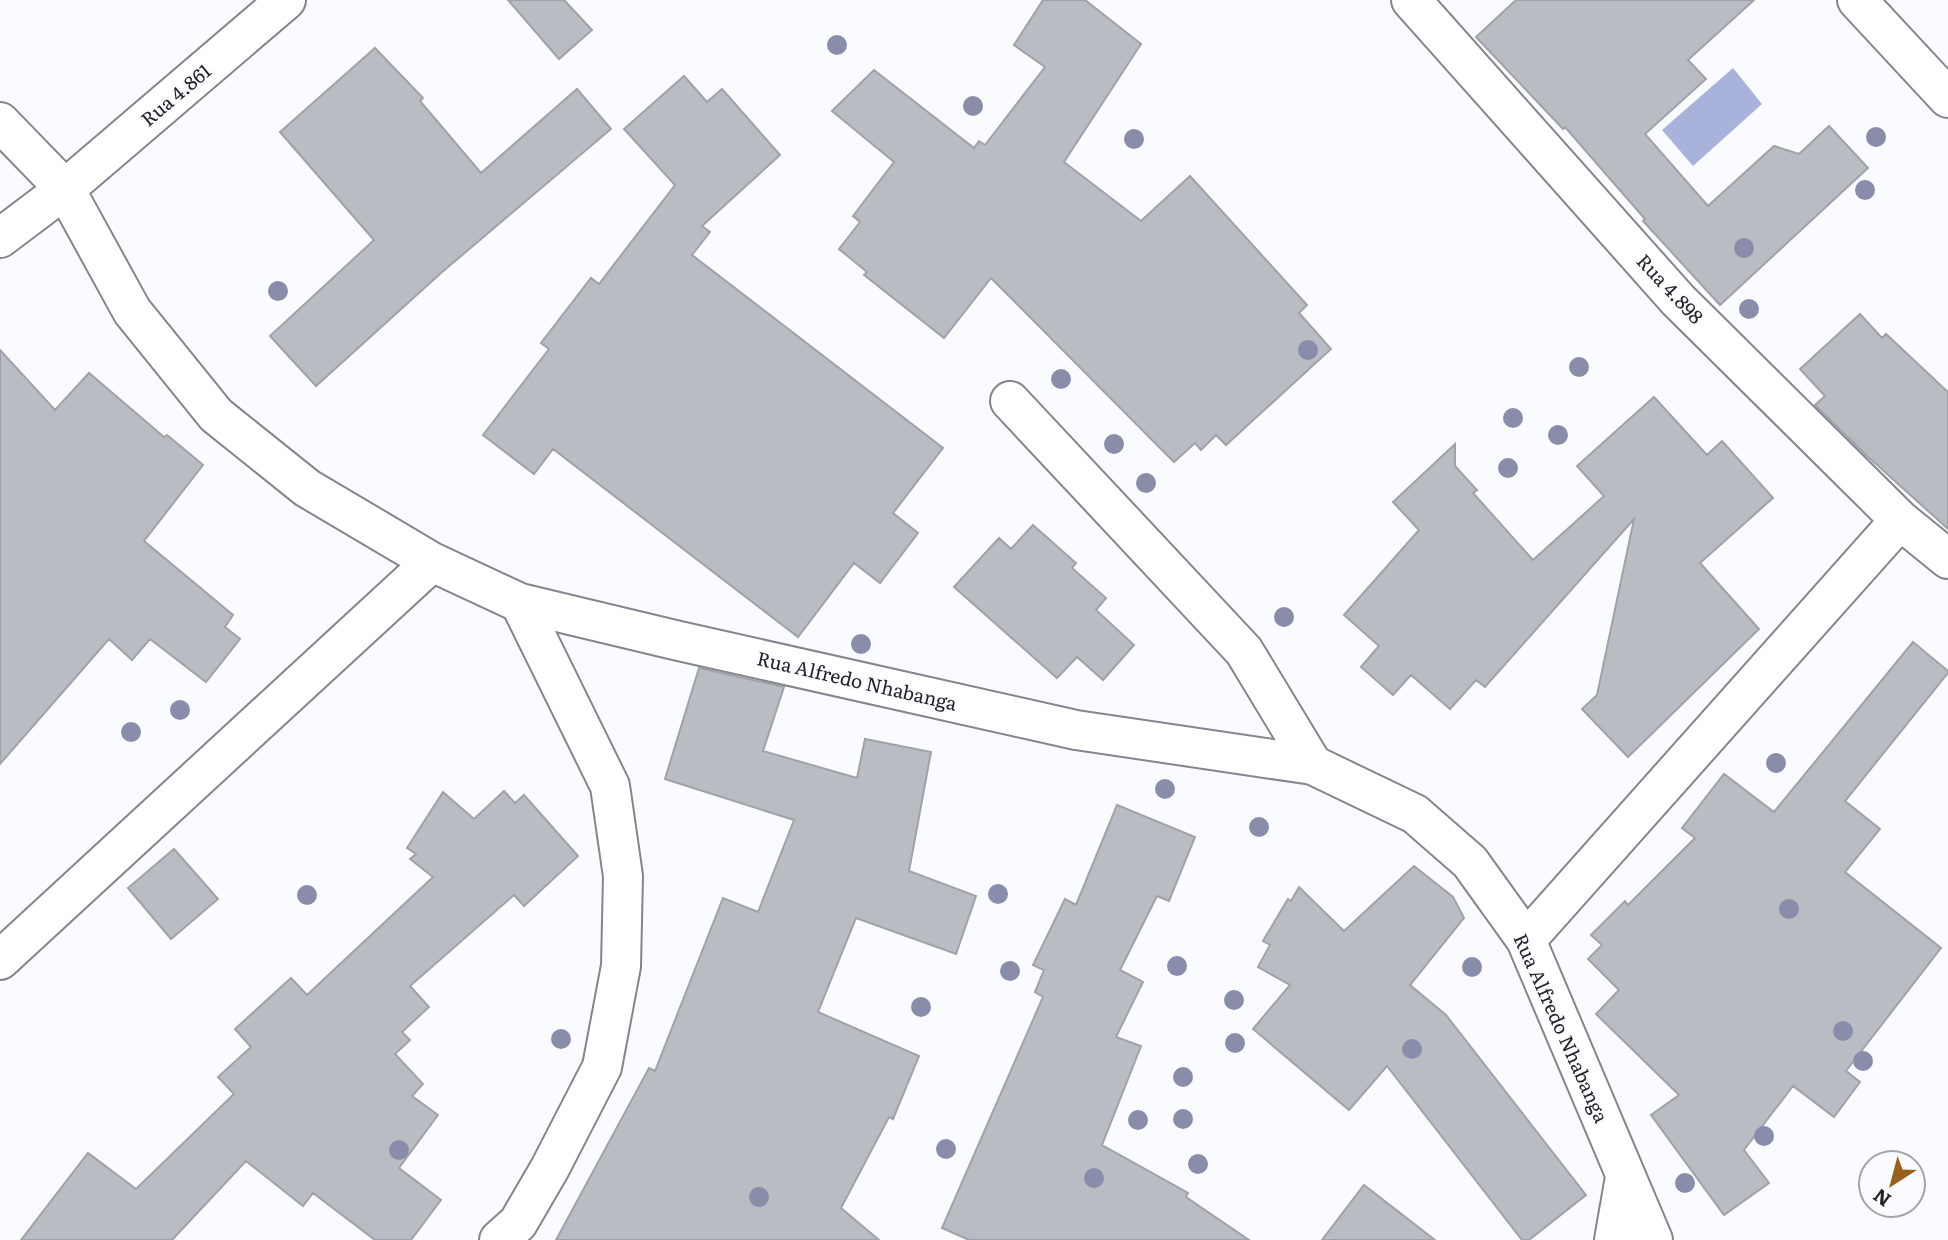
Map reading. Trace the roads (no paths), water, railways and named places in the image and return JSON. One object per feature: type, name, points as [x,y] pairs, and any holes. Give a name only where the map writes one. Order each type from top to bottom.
[{"type":"street","name":"Rua 4.861","points":[[0,238],[65,189],[286,0]]},
{"type":"street","name":"Rua 4.898","points":[[1410,0],[1678,300],[1900,520],[1948,559]]},
{"type":"street","points":[[1857,0],[1948,99]]},
{"type":"street","name":"Rua Alfredo Nhabanga","points":[[0,121],[65,189],[132,312],[216,415],[306,488],[432,562],[520,603],[679,641],[1076,730],[1312,765],[1415,814],[1470,862],[1527,940],[1653,1240]]},
{"type":"street","points":[[1010,401],[1244,650],[1312,765]]},
{"type":"street","points":[[1527,940],[1900,520]]},
{"type":"street","points":[[0,960],[432,562]]},
{"type":"street","points":[[499,1240],[518,1223],[602,1067],[621,966],[623,876],[610,786],[520,603]]},
{"type":"street","points":[[1614,1240],[1625,1177]]},
{"type":"water","points":[[1733,68],[1762,104],[1693,166],[1662,130]]}]
